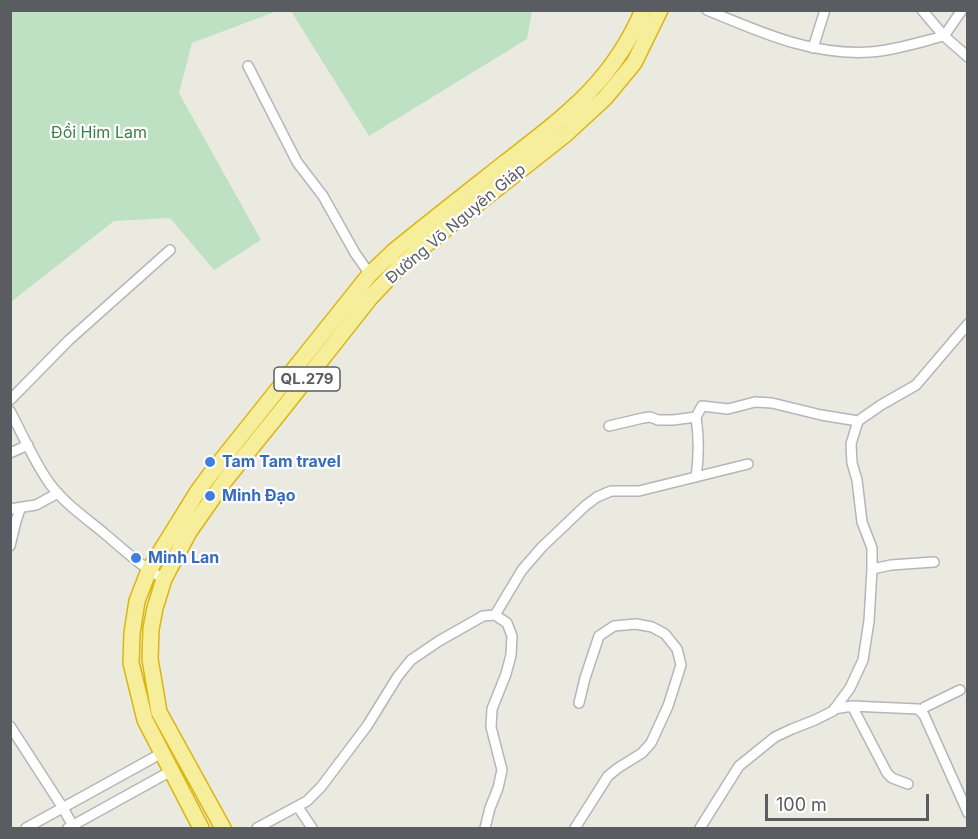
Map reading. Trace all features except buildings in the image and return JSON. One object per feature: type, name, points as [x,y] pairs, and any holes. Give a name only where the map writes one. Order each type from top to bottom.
[{"type":"highway","name":"Đường Võ Nguyên Giáp","points":[[201,828],[145,720],[131,663],[132,633],[137,601],[149,570],[212,472],[370,274],[394,251],[561,119],[589,93],[609,71],[627,44],[643,10]]},
{"type":"highway","name":"Đường Võ Nguyên Giáp","points":[[223,828],[159,712],[150,659],[151,628],[155,608],[164,579],[189,532],[226,479],[380,287],[419,250],[566,134],[605,98],[634,63],[660,10]]},
{"type":"street","points":[[707,10],[769,35],[828,52],[890,50],[944,36],[962,10]]},
{"type":"street","points":[[813,48],[825,10]]},
{"type":"street","points":[[922,10],[944,36],[968,57]]},
{"type":"street","points":[[248,66],[297,162],[323,196],[355,253],[380,287]]},
{"type":"street","points":[[10,400],[69,340],[170,250]]},
{"type":"street","points":[[834,709],[850,688],[863,660],[868,621],[872,548],[862,522],[851,444],[858,421],[916,385],[968,324]]},
{"type":"street","points":[[696,477],[699,432],[696,417],[702,406],[728,409],[755,402],[772,403],[858,421]]},
{"type":"street","points":[[10,411],[45,476],[58,493],[80,514],[149,570],[164,579]]},
{"type":"street","points":[[609,426],[650,417],[658,420],[673,420],[696,417]]},
{"type":"street","points":[[10,453],[28,445]]},
{"type":"street","points":[[495,615],[522,570],[542,547],[597,497],[611,491],[639,491],[748,464]]},
{"type":"street","points":[[10,546],[16,521],[15,509],[36,505],[58,493]]},
{"type":"street","points":[[872,569],[891,565],[933,562]]},
{"type":"street","points":[[257,828],[307,801],[328,778],[367,726],[398,676],[411,660],[483,616],[495,615],[507,623],[512,636],[511,655],[506,674],[492,709],[491,727],[502,770],[485,828]]},
{"type":"street","points":[[575,828],[608,776],[642,753],[651,743],[668,706],[681,665],[677,649],[665,634],[652,627],[636,624],[614,626],[599,636],[579,703]]},
{"type":"street","points":[[921,711],[960,690]]},
{"type":"street","points":[[852,706],[886,773],[908,784]]},
{"type":"street","points":[[700,828],[739,766],[775,737],[834,709],[852,706],[921,711],[968,813]]},
{"type":"street","points":[[10,726],[63,808],[70,827],[171,771]]},
{"type":"street","points":[[26,828],[162,753]]},
{"type":"street","points":[[298,807],[312,828]]},
{"type":"green space","name":"Đồi Him Lam","points":[[11,10],[277,11],[192,43],[179,93],[261,240],[214,270],[170,218],[114,221],[11,302]]},
{"type":"green space","points":[[291,11],[532,11],[527,39],[369,136]]},
{"type":"place","name":"Tam Tam travel","points":[[210,462]]},
{"type":"place","name":"Minh Đạo","points":[[210,496]]},
{"type":"place","name":"Minh Lan","points":[[136,558]]}]
